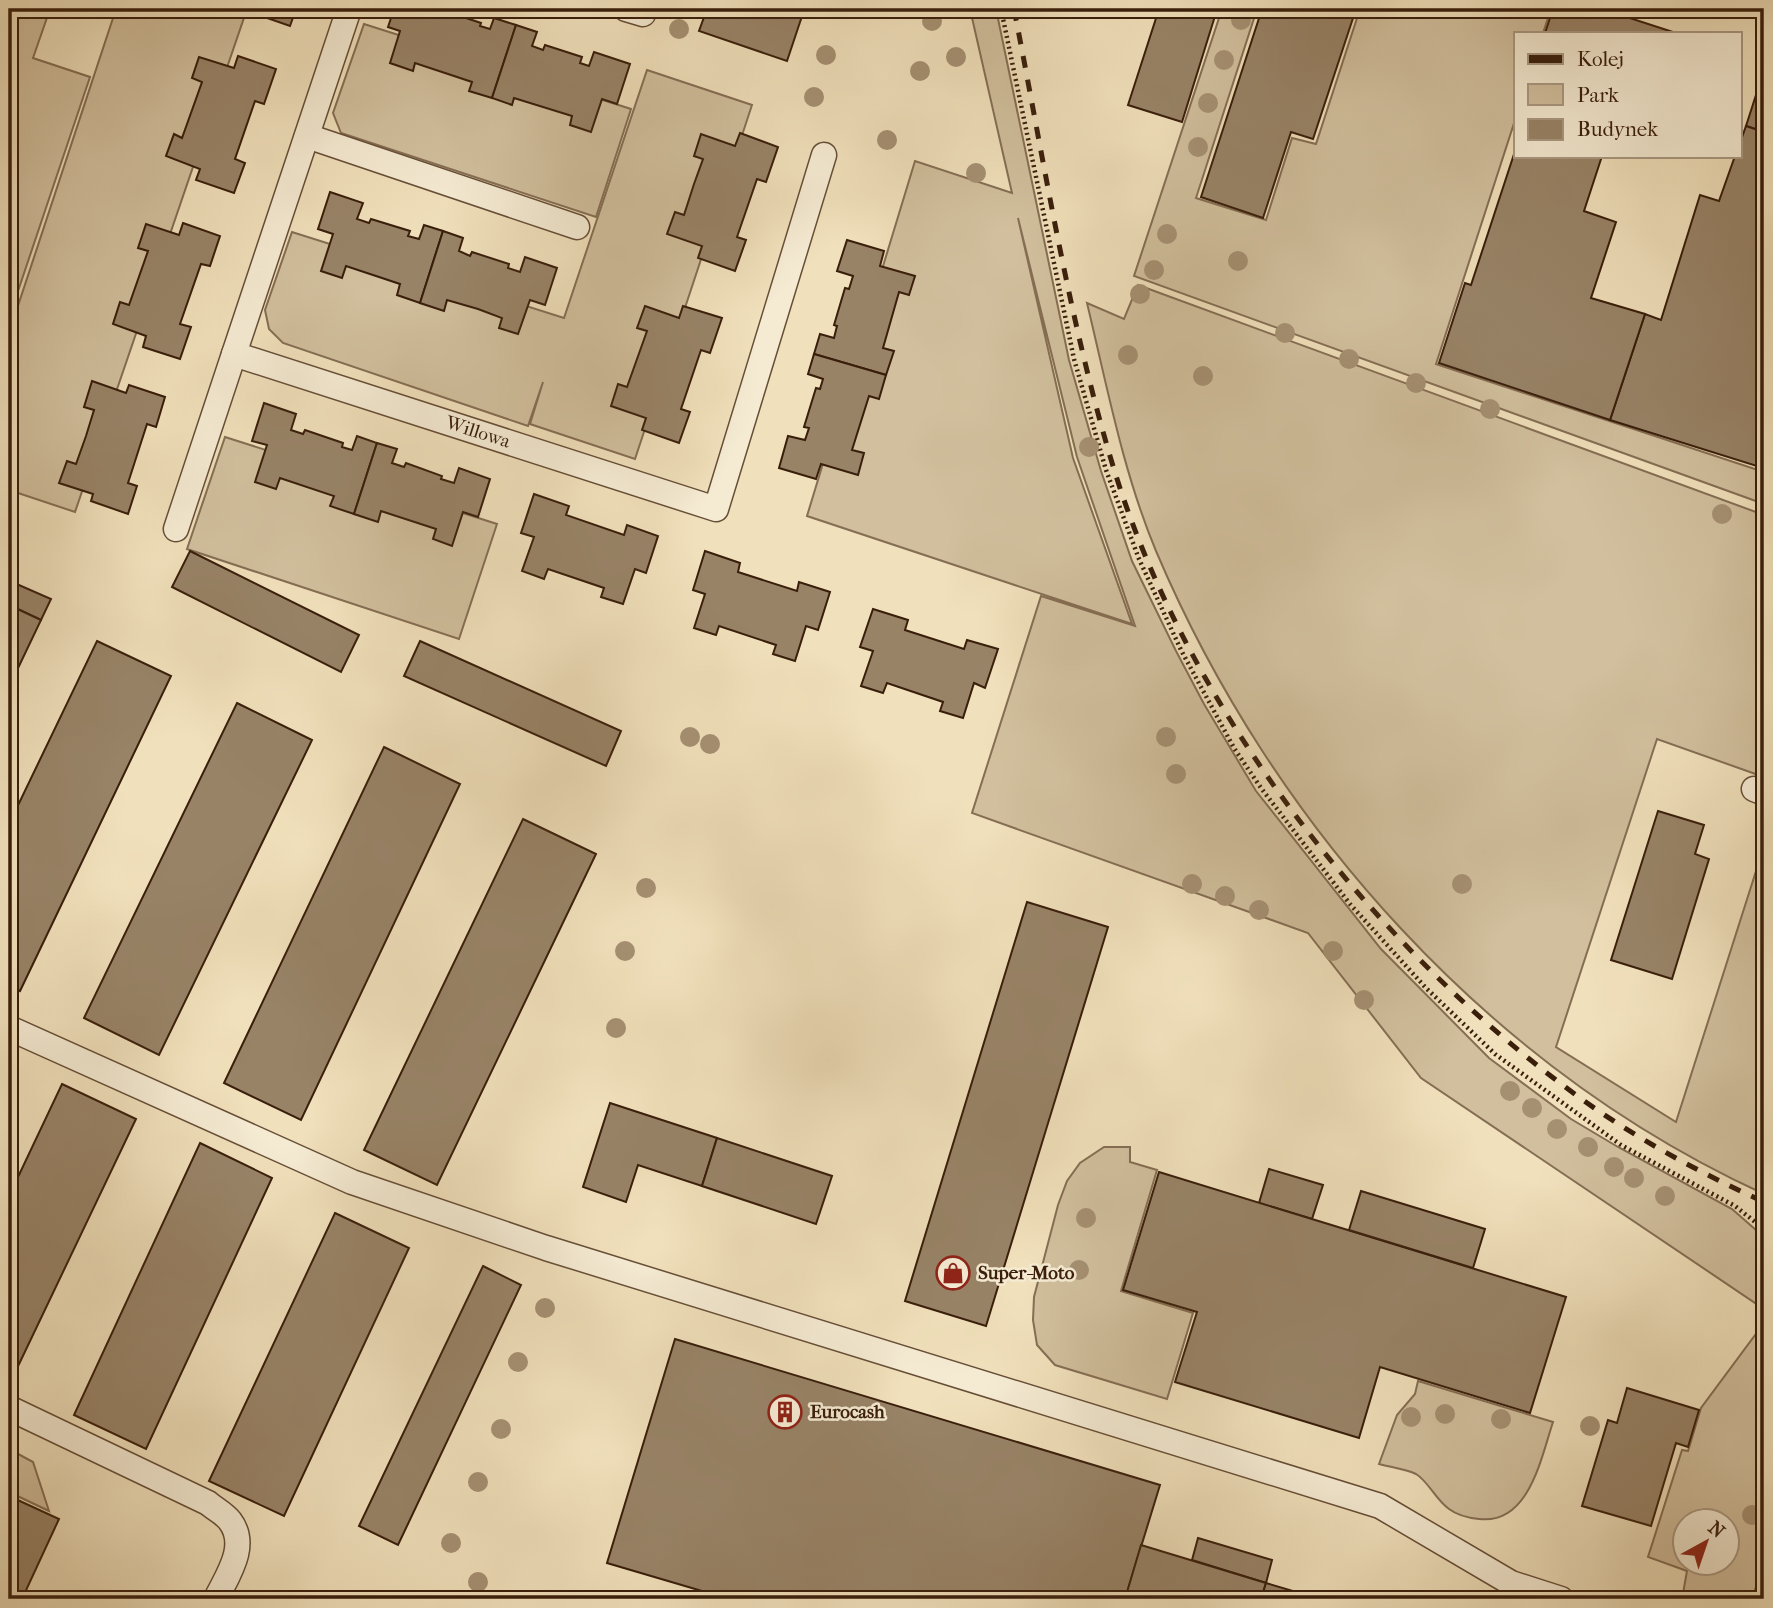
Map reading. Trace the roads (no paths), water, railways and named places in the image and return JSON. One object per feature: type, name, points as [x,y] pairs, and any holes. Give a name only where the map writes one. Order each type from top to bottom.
[{"type":"lane","points":[[176,529],[349,9]]},
{"type":"lane","points":[[307,136],[577,227]]},
{"type":"lane","name":"Willowa","points":[[234,354],[716,509],[824,155]]},
{"type":"lane","points":[[9,1028],[352,1182],[546,1248],[1380,1506],[1511,1583],[1561,1599]]},
{"type":"lane","points":[[9,1408],[208,1503],[230,1521],[238,1538],[237,1554],[216,1599]]},
{"type":"railway","points":[[1014,9],[1070,296],[1113,466],[1146,558],[1189,648],[1240,735],[1298,819],[1363,899],[1433,973],[1507,1040],[1583,1100],[1626,1129],[1694,1168],[1764,1202]]},
{"type":"place","name":"Super-Moto","points":[[953,1273]]},
{"type":"place","name":"Eurocash","points":[[785,1412]]}]
